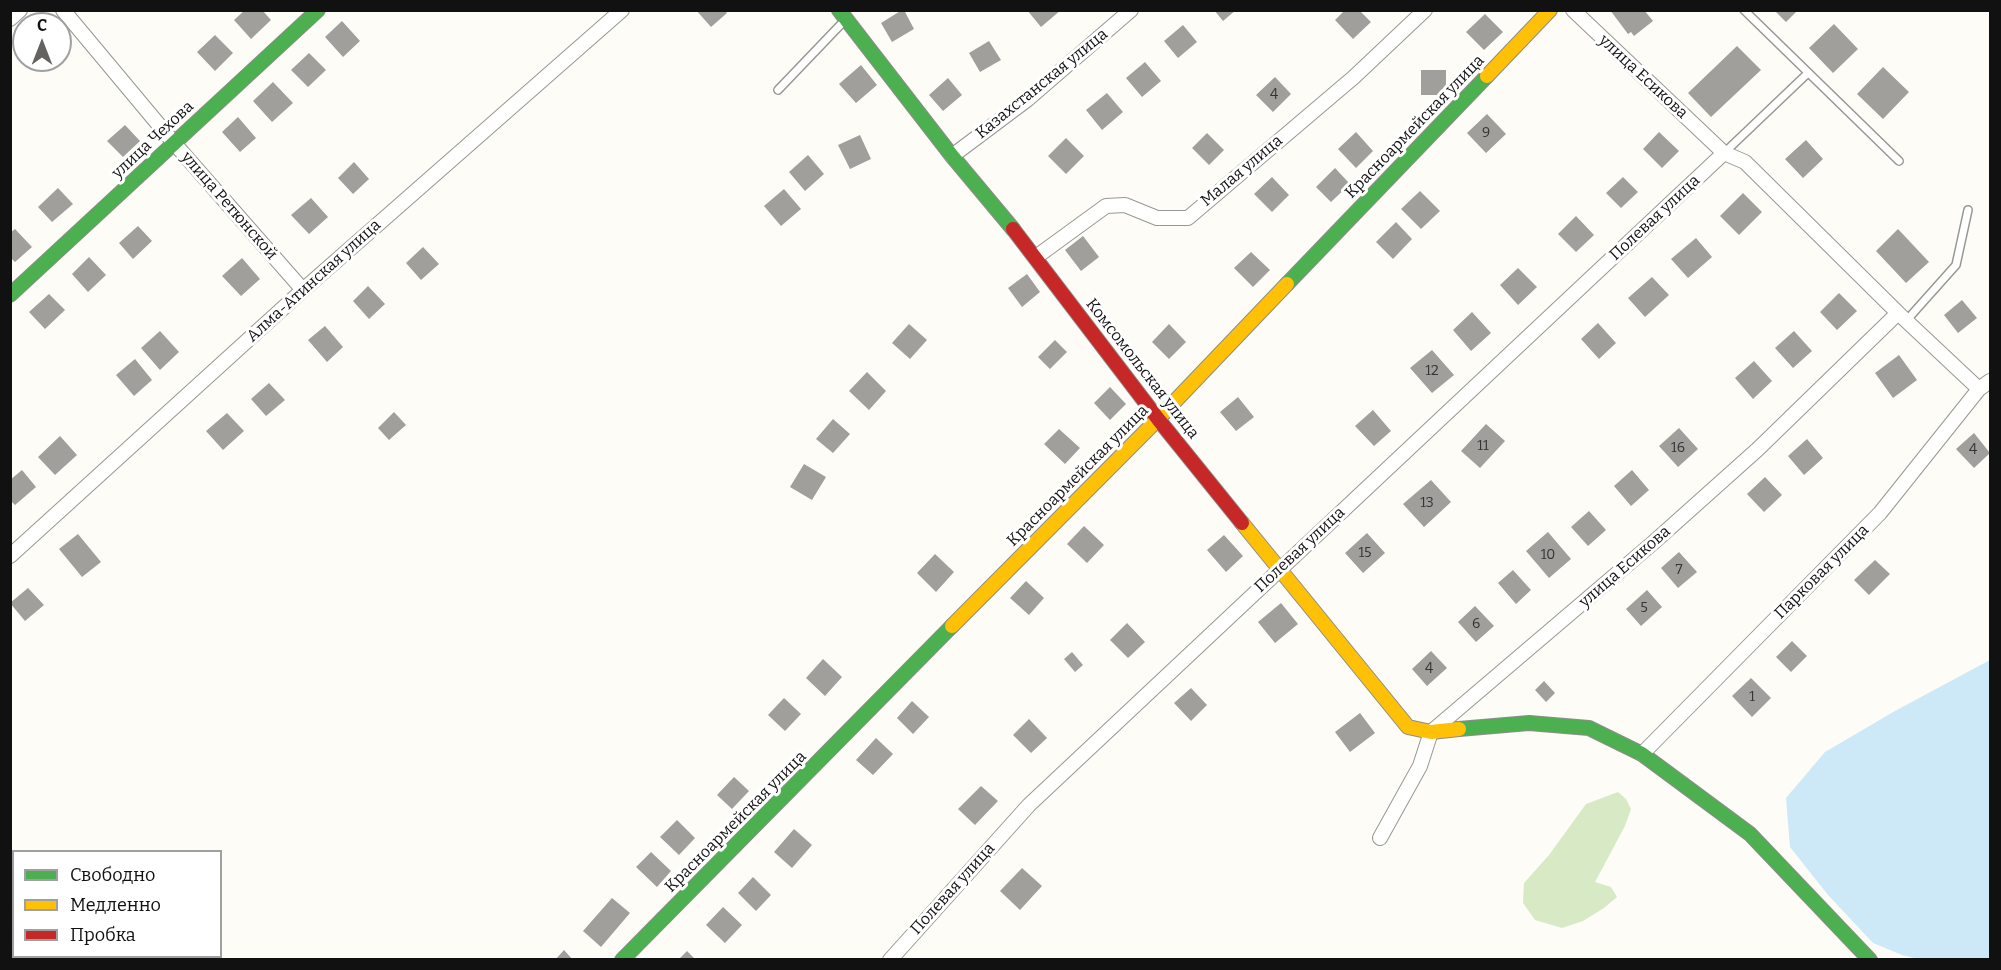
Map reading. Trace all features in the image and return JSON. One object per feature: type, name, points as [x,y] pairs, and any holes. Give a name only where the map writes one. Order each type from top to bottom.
[{"type":"street","points":[[10,19],[20,10]]},
{"type":"street","name":"улица Ретюнской","points":[[63,10],[174,143],[303,290]]},
{"type":"street","name":"улица Чехова","points":[[10,295],[318,10]]},
{"type":"street","name":"Алма-Атинская улица","points":[[10,556],[303,290],[622,10]]},
{"type":"street","name":"Казахстанская улица","points":[[952,156],[1028,99],[1131,10]]},
{"type":"street","name":"Малая улица","points":[[1036,257],[1106,206],[1125,205],[1157,218],[1188,218],[1354,77],[1425,10]]},
{"type":"street","name":"Красноармейская улица","points":[[622,960],[1158,419],[1550,10]]},
{"type":"street","name":"улица Есикова","points":[[1573,10],[1724,153],[1745,162],[1902,317],[1985,385]]},
{"type":"street","name":"Комсомольская улица","points":[[842,15],[952,156],[1036,257],[1158,419],[1408,727],[1431,732]]},
{"type":"street","name":"Полевая улица","points":[[890,960],[1029,805],[1724,153]]},
{"type":"street","name":"улица Есикова","points":[[1431,732],[1689,512],[1902,317]]},
{"type":"street","name":"Парковая улица","points":[[1642,754],[1880,513],[1985,385]]},
{"type":"street","points":[[1380,838],[1420,766],[1431,732],[1529,723],[1589,728],[1642,754],[1750,834],[1870,960]]},
{"type":"lane","points":[[1744,10],[1899,161]]},
{"type":"lane","points":[[778,90],[842,15]]},
{"type":"lane","points":[[1724,153],[1808,73]]},
{"type":"lane","points":[[1902,317],[1956,266],[1968,210]]},
{"type":"green space","points":[[1618,792],[1626,799],[1631,809],[1625,826],[1595,882],[1611,887],[1617,897],[1583,921],[1562,928],[1535,920],[1523,903],[1524,883],[1549,855],[1586,804]]},
{"type":"water","points":[[1990,660],[1990,959],[1922,960],[1902,955],[1873,943],[1828,895],[1790,847],[1786,798],[1825,752]]},
{"type":"building","points":[[245,10],[262,10],[271,20],[251,39],[234,20]]},
{"type":"building","points":[[696,10],[725,10],[727,13],[711,27]]},
{"type":"building","points":[[902,10],[914,29],[892,42],[881,23]]},
{"type":"building","points":[[1027,10],[1061,10],[1041,27]]},
{"type":"building","points":[[1214,10],[1236,10],[1223,21]]},
{"type":"building","points":[[1345,10],[1359,10],[1371,22],[1353,39],[1335,20]]},
{"type":"building","points":[[1610,10],[1644,10],[1653,21],[1634,36],[1631,32],[1628,34]]},
{"type":"building","points":[[1774,10],[1798,10],[1786,22]]},
{"type":"building","points":[[1485,14],[1503,32],[1484,50],[1466,32]]},
{"type":"building","points":[[342,21],[360,41],[343,57],[325,37]]},
{"type":"building","points":[[1834,24],[1858,49],[1833,73],[1809,48]]},
{"type":"building","points":[[1183,25],[1197,42],[1178,58],[1164,41]]},
{"type":"building","points":[[215,35],[233,53],[215,71],[197,52]]},
{"type":"building","points":[[989,41],[1001,60],[980,72],[969,53]]},
{"type":"building","points":[[1737,46],[1761,70],[1711,117],[1688,93]]},
{"type":"building","points":[[309,53],[326,70],[308,87],[291,70]]},
{"type":"building","points":[[1145,62],[1161,81],[1142,97],[1126,78]]},
{"type":"building","points":[[861,65],[877,85],[856,103],[839,84]]},
{"type":"building","points":[[1883,67],[1909,92],[1883,119],[1857,94]]},
{"type":"building","points":[[1421,70],[1446,70],[1446,95],[1421,95]]},
{"type":"building","points":[[1275,77],[1291,94],[1273,112],[1256,95]]},
{"type":"building","points":[[948,78],[962,95],[943,111],[929,95]]},
{"type":"building","points":[[273,82],[293,103],[272,122],[253,101]]},
{"type":"building","points":[[1107,93],[1123,112],[1102,130],[1086,110]]},
{"type":"building","points":[[1487,114],[1506,134],[1486,153],[1467,133]]},
{"type":"building","points":[[238,117],[256,138],[240,152],[222,132]]},
{"type":"building","points":[[125,125],[140,141],[123,157],[107,141]]},
{"type":"building","points":[[1356,132],[1373,151],[1356,168],[1338,149]]},
{"type":"building","points":[[1659,132],[1679,151],[1662,168],[1643,149]]},
{"type":"building","points":[[1207,133],[1224,150],[1209,165],[1192,148]]},
{"type":"building","points":[[860,135],[871,159],[850,169],[838,145]]},
{"type":"building","points":[[1066,138],[1084,156],[1066,174],[1048,156]]},
{"type":"building","points":[[1806,140],[1823,159],[1803,178],[1785,159]]},
{"type":"building","points":[[808,155],[824,174],[805,191],[789,172]]},
{"type":"building","points":[[354,162],[369,179],[353,194],[338,178]]},
{"type":"building","points":[[1335,168],[1350,184],[1331,202],[1316,187]]},
{"type":"building","points":[[1272,177],[1289,195],[1272,212],[1254,194]]},
{"type":"building","points":[[1623,177],[1638,192],[1621,208],[1606,193]]},
{"type":"building","points":[[58,188],[73,204],[52,222],[38,207]]},
{"type":"building","points":[[784,189],[801,209],[781,226],[764,206]]},
{"type":"building","points":[[1420,191],[1440,211],[1421,229],[1401,209]]},
{"type":"building","points":[[1743,193],[1762,212],[1739,235],[1720,216]]},
{"type":"building","points":[[311,198],[328,217],[309,234],[291,215]]},
{"type":"building","points":[[1576,216],[1594,235],[1576,252],[1558,234]]},
{"type":"building","points":[[1396,222],[1412,239],[1393,259],[1376,242]]},
{"type":"building","points":[[138,226],[152,241],[133,259],[119,243]]},
{"type":"building","points":[[15,229],[32,247],[15,262],[10,257],[10,233]]},
{"type":"building","points":[[1898,229],[1929,262],[1906,283],[1876,251]]},
{"type":"building","points":[[1083,236],[1099,257],[1081,271],[1065,250]]},
{"type":"building","points":[[1696,238],[1712,257],[1688,278],[1671,259]]},
{"type":"building","points":[[423,247],[439,264],[421,280],[406,263]]},
{"type":"building","points":[[1251,252],[1270,270],[1253,287],[1234,268]]},
{"type":"building","points":[[89,257],[106,275],[88,292],[72,274]]},
{"type":"building","points":[[242,258],[260,279],[241,296],[222,276]]},
{"type":"building","points":[[1518,268],[1537,287],[1518,305],[1500,285]]},
{"type":"building","points":[[1027,274],[1040,292],[1022,307],[1008,288]]},
{"type":"building","points":[[1652,277],[1669,295],[1645,317],[1628,298]]},
{"type":"building","points":[[368,286],[385,304],[369,319],[353,301]]},
{"type":"building","points":[[1839,293],[1857,311],[1837,330],[1820,312]]},
{"type":"building","points":[[49,294],[65,310],[45,329],[29,312]]},
{"type":"building","points":[[1962,300],[1977,318],[1958,333],[1944,315]]},
{"type":"building","points":[[1472,312],[1491,333],[1471,351],[1453,330]]},
{"type":"building","points":[[1598,323],[1616,343],[1599,359],[1581,339]]},
{"type":"building","points":[[909,324],[927,340],[910,359],[892,343]]},
{"type":"building","points":[[1169,324],[1186,342],[1169,359],[1152,342]]},
{"type":"building","points":[[325,326],[343,347],[327,362],[308,340]]},
{"type":"building","points":[[160,331],[179,352],[160,370],[141,348]]},
{"type":"building","points":[[1794,331],[1812,351],[1793,368],[1775,348]]},
{"type":"building","points":[[1055,340],[1067,352],[1050,369],[1038,357]]},
{"type":"building","points":[[1432,350],[1454,375],[1432,393],[1410,368]]},
{"type":"building","points":[[1899,355],[1917,380],[1893,398],[1875,373]]},
{"type":"building","points":[[135,359],[152,380],[134,396],[116,375]]},
{"type":"building","points":[[1754,361],[1772,381],[1753,399],[1735,378]]},
{"type":"building","points":[[867,372],[886,391],[869,410],[849,391]]},
{"type":"building","points":[[269,383],[285,400],[266,416],[251,399]]},
{"type":"building","points":[[1110,387],[1126,404],[1110,420],[1094,403]]},
{"type":"building","points":[[1238,397],[1254,417],[1236,431],[1220,412]]},
{"type":"building","points":[[1373,410],[1391,431],[1374,446],[1355,426]]},
{"type":"building","points":[[394,412],[406,425],[389,440],[378,428]]},
{"type":"building","points":[[227,413],[244,431],[223,450],[206,431]]},
{"type":"building","points":[[833,419],[850,434],[833,453],[816,439]]},
{"type":"building","points":[[1486,424],[1505,441],[1480,468],[1461,451]]},
{"type":"building","points":[[1679,428],[1698,449],[1678,467],[1659,446]]},
{"type":"building","points":[[1059,429],[1080,448],[1065,464],[1044,444]]},
{"type":"building","points":[[1974,433],[1990,453],[1974,468],[1956,449]]},
{"type":"building","points":[[60,436],[77,455],[55,475],[38,457]]},
{"type":"building","points":[[1807,439],[1823,458],[1804,475],[1788,456]]},
{"type":"building","points":[[804,464],[826,477],[812,500],[790,487]]},
{"type":"building","points":[[22,470],[36,487],[15,505],[10,500],[10,480]]},
{"type":"building","points":[[1632,470],[1649,490],[1631,506],[1614,486]]},
{"type":"building","points":[[1765,477],[1782,495],[1764,512],[1747,494]]},
{"type":"building","points":[[1431,480],[1451,502],[1424,527],[1403,504]]},
{"type":"building","points":[[1589,511],[1606,530],[1588,546],[1571,527]]},
{"type":"building","points":[[1084,526],[1104,545],[1087,563],[1067,544]]},
{"type":"building","points":[[1548,532],[1571,559],[1549,578],[1526,551]]},
{"type":"building","points":[[1367,533],[1385,553],[1363,573],[1345,553]]},
{"type":"building","points":[[78,534],[101,562],[82,577],[59,549]]},
{"type":"building","points":[[1224,535],[1243,556],[1226,572],[1207,550]]},
{"type":"building","points":[[1679,552],[1697,572],[1678,588],[1661,568]]},
{"type":"building","points":[[935,554],[954,572],[936,592],[917,573]]},
{"type":"building","points":[[1875,560],[1890,574],[1869,595],[1854,580]]},
{"type":"building","points":[[1513,570],[1531,590],[1516,604],[1498,583]]},
{"type":"building","points":[[1026,581],[1044,598],[1029,615],[1010,598]]},
{"type":"building","points":[[28,588],[44,605],[25,621],[10,603]]},
{"type":"building","points":[[1647,590],[1662,607],[1641,626],[1626,609]]},
{"type":"building","points":[[1281,603],[1298,624],[1275,643],[1258,622]]},
{"type":"building","points":[[1475,606],[1494,626],[1476,642],[1458,622]]},
{"type":"building","points":[[1127,623],[1145,642],[1128,658],[1110,640]]},
{"type":"building","points":[[1792,641],[1807,656],[1791,672],[1776,657]]},
{"type":"building","points":[[1431,651],[1447,668],[1427,686],[1412,669]]},
{"type":"building","points":[[1072,652],[1083,665],[1075,672],[1064,659]]},
{"type":"building","points":[[823,659],[842,677],[825,696],[806,678]]},
{"type":"building","points":[[1751,678],[1771,698],[1752,717],[1732,696]]},
{"type":"building","points":[[1544,681],[1555,693],[1546,702],[1535,690]]},
{"type":"building","points":[[1191,688],[1207,705],[1191,721],[1174,703]]},
{"type":"building","points":[[784,698],[801,714],[785,731],[768,715]]},
{"type":"building","points":[[912,701],[929,717],[913,734],[897,718]]},
{"type":"building","points":[[1360,713],[1375,733],[1350,752],[1335,732]]},
{"type":"building","points":[[1029,719],[1047,738],[1031,753],[1013,735]]},
{"type":"building","points":[[876,738],[893,754],[873,775],[856,760]]},
{"type":"building","points":[[734,777],[749,791],[732,809],[717,795]]},
{"type":"building","points":[[981,786],[998,801],[975,825],[958,809]]},
{"type":"building","points":[[677,820],[695,838],[679,855],[660,837]]},
{"type":"building","points":[[794,829],[812,845],[792,868],[774,852]]},
{"type":"building","points":[[651,852],[671,871],[657,887],[636,867]]},
{"type":"building","points":[[1022,868],[1042,886],[1020,910],[1000,891]]},
{"type":"building","points":[[753,877],[771,895],[756,911],[738,893]]},
{"type":"building","points":[[612,898],[630,913],[601,947],[583,931]]},
{"type":"building","points":[[723,907],[742,925],[725,943],[706,925]]},
{"type":"building","points":[[564,950],[573,960],[555,960]]},
{"type":"building","points":[[687,951],[696,960],[678,960]]},
{"type":"traffic: fast","points":[[10,295],[318,10]]},
{"type":"traffic: fast","points":[[839,10],[952,156],[1013,229]]},
{"type":"traffic: fast","points":[[1287,284],[1487,76]]},
{"type":"traffic: fast","points":[[622,960],[952,626]]},
{"type":"traffic: fast","points":[[1459,729],[1529,723],[1589,728],[1642,754],[1750,834],[1870,960]]},
{"type":"traffic: slow","points":[[1487,76],[1550,10]]},
{"type":"traffic: slow","points":[[952,626],[1158,419],[1287,284]]},
{"type":"traffic: slow","points":[[1242,523],[1408,727],[1431,732],[1459,729]]},
{"type":"traffic: jam","points":[[1013,229],[1158,419],[1242,523]]}]
